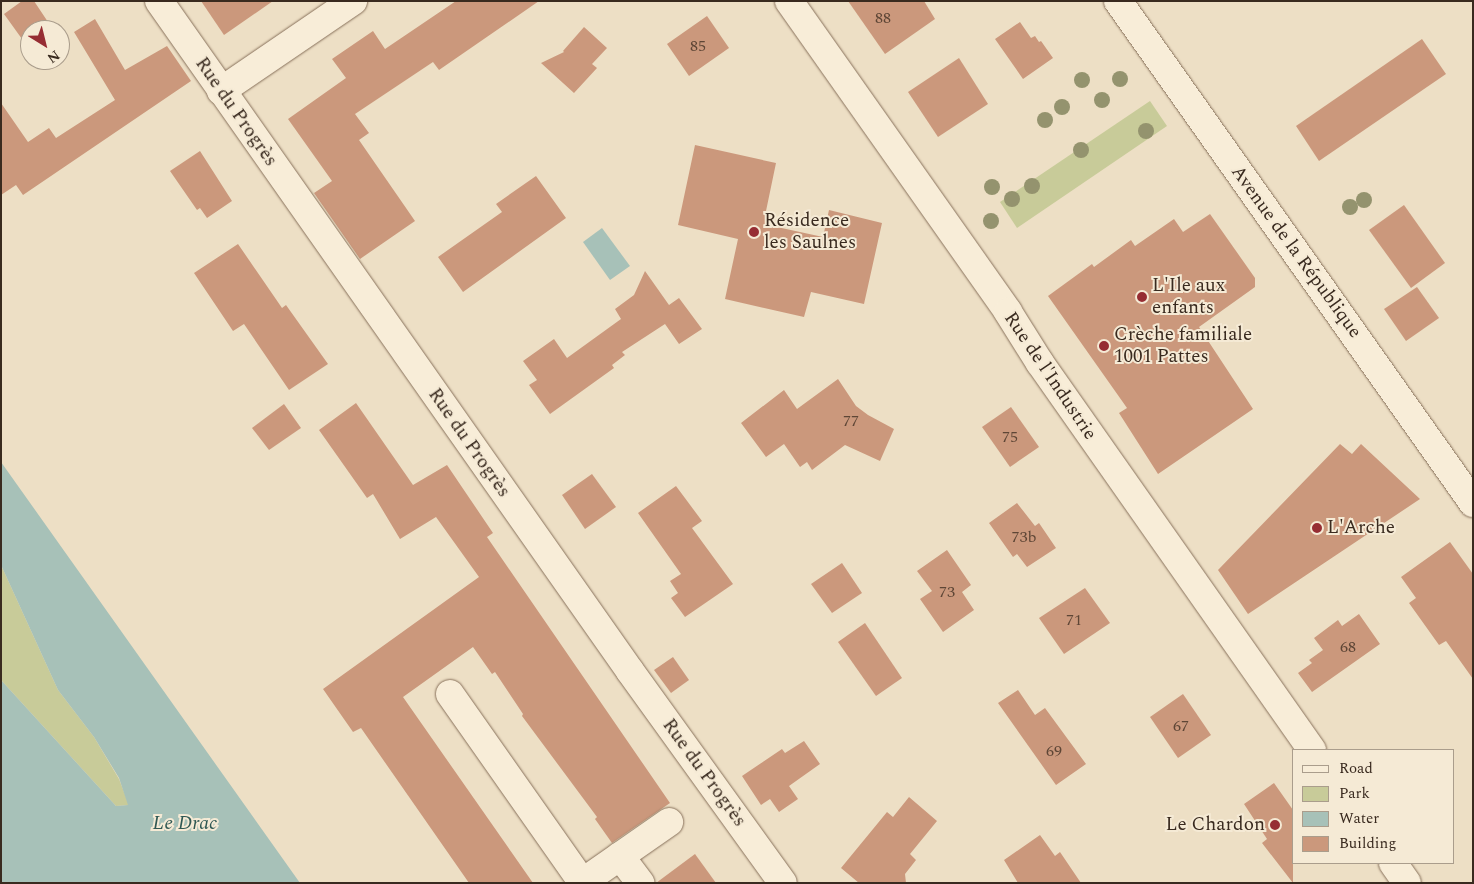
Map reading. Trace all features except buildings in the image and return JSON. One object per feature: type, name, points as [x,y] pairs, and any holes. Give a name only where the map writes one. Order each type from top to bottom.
[{"type":"street","name":"Rue du Progrès","points":[[159,1],[624,663],[783,883]]},
{"type":"street","points":[[221,91],[353,1]]},
{"type":"street","name":"Rue de l'Industrie","points":[[788,1],[963,252],[1008,312],[1040,363],[1311,749]]},
{"type":"street","name":"Avenue de la République","points":[[1118,1],[1473,503]]},
{"type":"street","points":[[450,694],[583,882],[668,822]]},
{"type":"street","points":[[620,856],[640,883]]},
{"type":"street","points":[[1394,864],[1407,883]]},
{"type":"green space","points":[[1150,101],[1167,126],[1017,228],[1000,202]]},
{"type":"green space","points":[[1,565],[58,690],[94,737],[119,779],[129,805],[116,806],[1,680]]},
{"type":"water","points":[[602,228],[630,266],[610,280],[583,242]]},
{"type":"water","name":"Le Drac","points":[[1,462],[300,883],[1,883],[1,680],[116,806],[128,805],[119,778],[94,737],[58,690],[1,565]]},
{"type":"place","name":"Résidence les Saulnes","points":[[754,232]]},
{"type":"place","name":"L'Ile aux enfants","points":[[1142,297]]},
{"type":"place","name":"Crèche familiale 1001 Pattes","points":[[1104,346]]},
{"type":"place","name":"L'Arche","points":[[1317,528]]},
{"type":"place","name":"Le Chardon","points":[[1275,825]]}]
